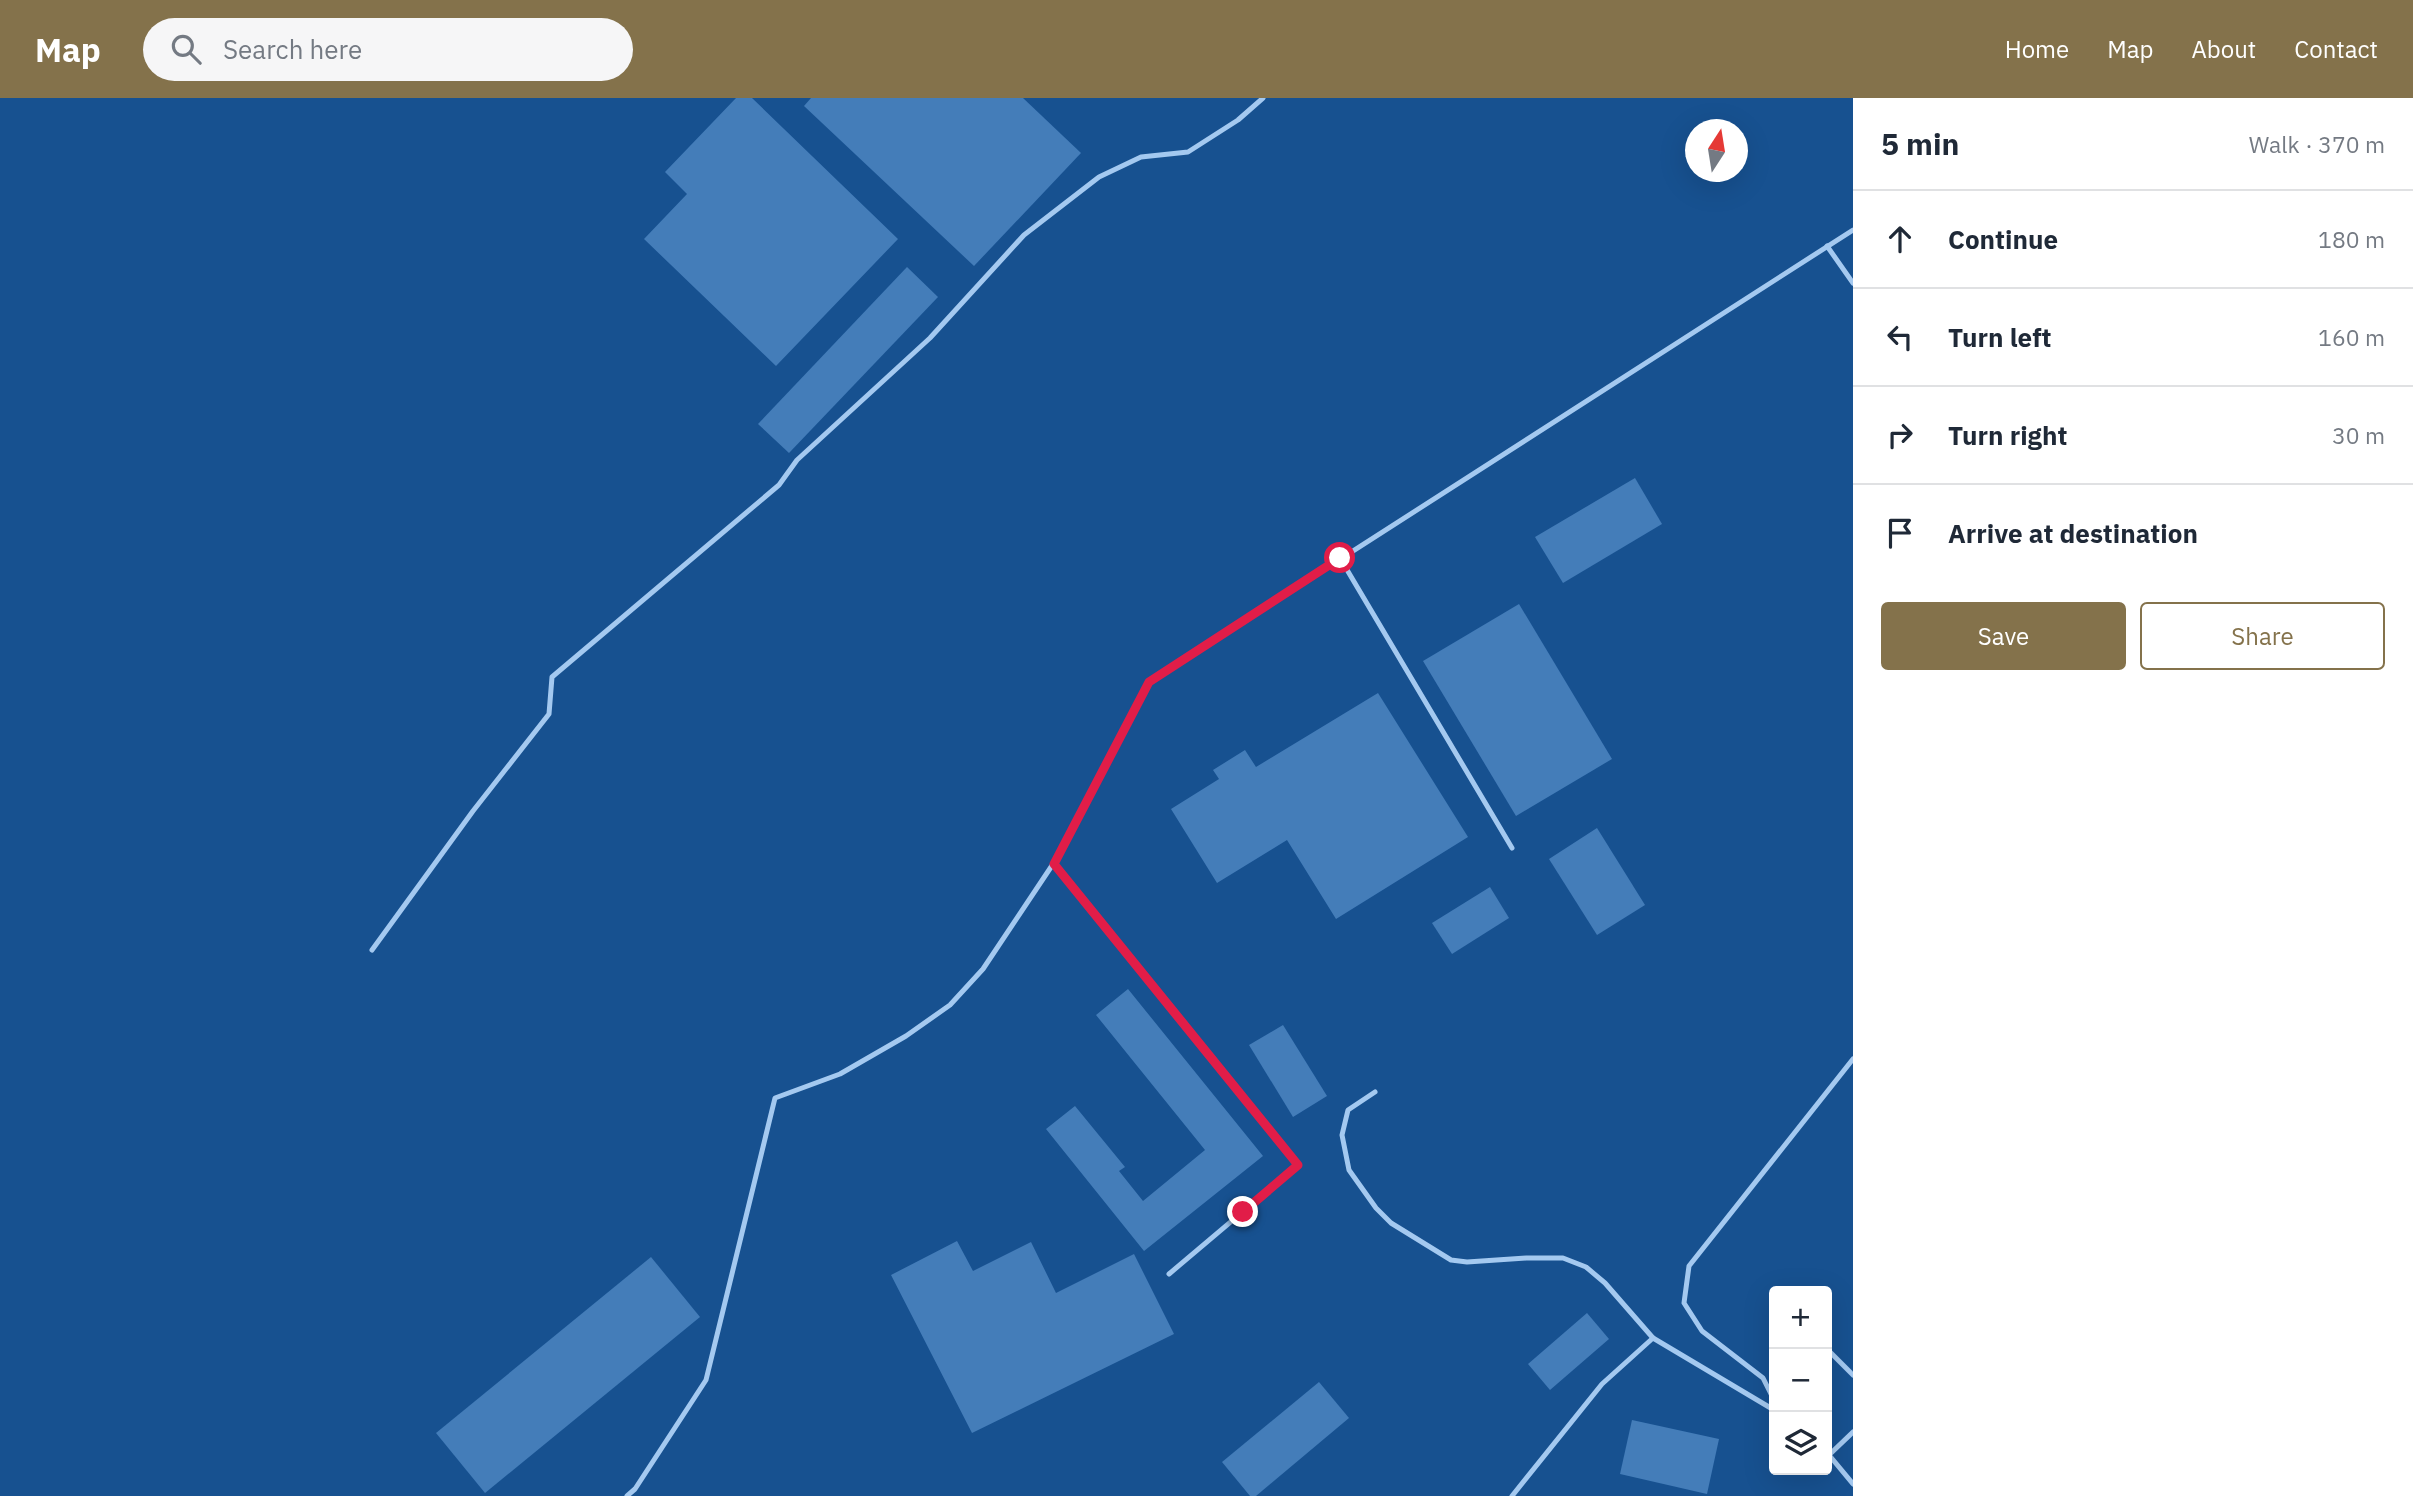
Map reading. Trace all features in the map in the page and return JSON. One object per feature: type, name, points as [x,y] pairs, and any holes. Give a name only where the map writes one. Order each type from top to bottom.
[{"type":"lane","points":[[373,950],[473,811],[549,714],[552,677],[779,485],[797,460],[930,338],[1024,235],[1099,177],[1141,157],[1188,152],[1238,120],[1263,98]]},
{"type":"lane","points":[[627,1496],[635,1489],[706,1380],[775,1098],[840,1074],[906,1036],[950,1005],[983,969],[1054,864],[1149,682],[1853,230]]},
{"type":"lane","points":[[1827,246],[1853,283]]},
{"type":"lane","points":[[1340,558],[1512,848]]},
{"type":"lane","points":[[1054,864],[1298,1165],[1169,1274]]},
{"type":"lane","points":[[1769,1390],[1763,1378],[1702,1331],[1684,1303],[1689,1266],[1853,1059]]},
{"type":"lane","points":[[1375,1092],[1348,1110],[1342,1135],[1349,1170],[1376,1209],[1391,1223],[1451,1259],[1467,1262],[1563,1258],[1586,1267],[1605,1283],[1653,1338],[1769,1407]]},
{"type":"lane","points":[[1512,1496],[1602,1384],[1653,1338]]},
{"type":"lane","points":[[1832,1354],[1853,1375]]},
{"type":"lane","points":[[1832,1451],[1853,1432]]},
{"type":"lane","points":[[1832,1460],[1853,1484]]},
{"type":"building","points":[[736,98],[752,98],[898,239],[776,366],[644,239],[687,194],[665,172]]},
{"type":"building","points":[[811,98],[1023,98],[1081,153],[974,266],[804,106]]},
{"type":"building","points":[[907,267],[938,297],[789,453],[758,424]]},
{"type":"building","points":[[1635,478],[1662,524],[1563,583],[1535,537]]},
{"type":"building","points":[[1519,604],[1612,759],[1516,816],[1423,661]]},
{"type":"building","points":[[1378,693],[1468,837],[1336,919],[1287,840],[1217,883],[1171,809],[1219,779],[1213,770],[1245,750],[1256,767]]},
{"type":"building","points":[[1597,828],[1645,905],[1597,935],[1549,859]]},
{"type":"building","points":[[1490,887],[1509,918],[1452,954],[1432,923]]},
{"type":"building","points":[[1128,989],[1263,1156],[1144,1251],[1046,1129],[1075,1106],[1125,1167],[1119,1171],[1143,1201],[1205,1150],[1096,1015]]},
{"type":"building","points":[[1283,1025],[1327,1096],[1293,1117],[1249,1045]]},
{"type":"building","points":[[957,1241],[973,1271],[1031,1242],[1056,1293],[1134,1254],[1174,1334],[972,1433],[891,1275]]},
{"type":"building","points":[[651,1257],[700,1317],[485,1493],[436,1433]]},
{"type":"building","points":[[1587,1313],[1609,1339],[1550,1390],[1528,1364]]},
{"type":"building","points":[[1319,1382],[1349,1418],[1256,1496],[1250,1496],[1222,1462]]},
{"type":"building","points":[[1632,1420],[1719,1439],[1707,1494],[1620,1474]]},
{"type":"route","points":[[1243,1212],[1298,1165],[1054,864],[1149,682],[1340,558]]}]
